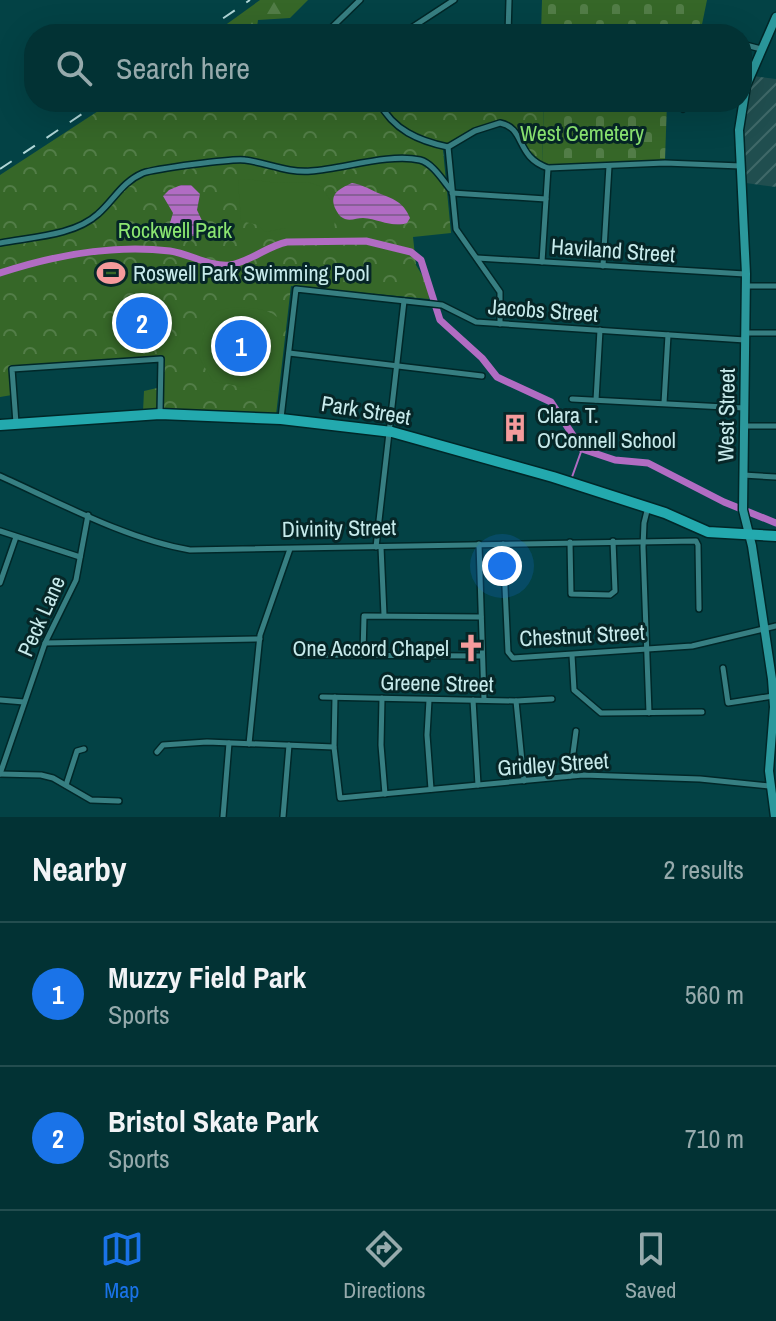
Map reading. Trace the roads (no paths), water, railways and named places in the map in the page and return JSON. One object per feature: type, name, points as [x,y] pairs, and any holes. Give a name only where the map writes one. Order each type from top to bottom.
[{"type":"highway","name":"Park Street","points":[[0,425],[160,414],[281,419],[390,431],[648,507],[711,533],[748,533]]},
{"type":"highway","points":[[748,533],[776,536]]},
{"type":"main road","name":"West Street","points":[[752,72],[761,49],[772,36],[776,17]]},
{"type":"main road","name":"West Street","points":[[741,112],[739,130],[746,274],[743,504],[774,679],[774,737],[769,786],[775,817]]},
{"type":"street","points":[[335,24],[360,0]]},
{"type":"street","points":[[417,24],[454,0]]},
{"type":"street","points":[[508,24],[509,0]]},
{"type":"street","points":[[752,47],[761,49]]},
{"type":"street","points":[[386,112],[395,125],[414,136],[448,147],[483,128],[503,123],[513,128],[532,161],[548,168],[665,163],[741,166]]},
{"type":"street","points":[[448,147],[456,229],[500,292],[500,324]]},
{"type":"street","points":[[0,243],[85,224],[122,186],[142,174],[227,160],[246,160],[281,170],[310,172],[382,161],[421,160],[429,164],[451,191],[546,199]]},
{"type":"street","points":[[603,266],[609,166]]},
{"type":"street","points":[[542,262],[548,168]]},
{"type":"street","name":"Haviland Street","points":[[477,258],[746,274]]},
{"type":"street","points":[[746,286],[776,286]]},
{"type":"street","name":"Jacobs Street","points":[[289,353],[296,289],[442,305],[476,322],[668,335],[745,337],[776,333]]},
{"type":"street","points":[[384,615],[378,547],[404,301]]},
{"type":"street","points":[[596,400],[600,330]]},
{"type":"street","points":[[664,403],[668,335]]},
{"type":"street","points":[[281,419],[289,353],[482,376]]},
{"type":"street","points":[[16,424],[12,369],[161,359],[160,414]]},
{"type":"street","points":[[572,399],[744,408]]},
{"type":"street","points":[[744,426],[776,426]]},
{"type":"street","points":[[743,475],[776,477]]},
{"type":"street","name":"Divinity Street","points":[[0,476],[169,547],[190,550],[693,541],[698,543],[699,609]]},
{"type":"street","points":[[648,507],[643,541],[649,713]]},
{"type":"street","name":"Peck Lane","points":[[0,774],[45,643],[72,591],[88,515]]},
{"type":"street","points":[[0,531],[80,557]]},
{"type":"street","points":[[0,583],[16,537]]},
{"type":"street","points":[[570,542],[571,594],[610,595],[615,591],[613,541]]},
{"type":"street","points":[[479,544],[484,700]]},
{"type":"street","name":"Chestnut Street","points":[[503,544],[508,652],[517,658],[711,643],[765,626],[776,626]]},
{"type":"street","points":[[249,744],[260,639],[271,598],[290,549]]},
{"type":"street","points":[[363,654],[364,616],[481,617]]},
{"type":"street","points":[[45,643],[260,639]]},
{"type":"street","points":[[301,655],[482,656]]},
{"type":"street","points":[[572,655],[574,690],[601,713],[702,712]]},
{"type":"street","points":[[723,668],[728,703],[774,695]]},
{"type":"street","name":"Greene Street","points":[[322,697],[552,699]]},
{"type":"street","points":[[157,752],[160,747],[172,743],[334,747],[335,697]]},
{"type":"street","points":[[382,698],[381,745],[385,794]]},
{"type":"street","points":[[0,700],[24,702]]},
{"type":"street","points":[[429,700],[427,735],[431,789]]},
{"type":"street","points":[[473,700],[478,785]]},
{"type":"street","points":[[516,701],[524,781]]},
{"type":"street","points":[[570,776],[576,731]]},
{"type":"street","points":[[223,817],[229,743]]},
{"type":"street","points":[[283,817],[289,745]]},
{"type":"street","name":"Gridley Street","points":[[334,747],[340,798],[570,776],[700,779],[769,786]]},
{"type":"street","points":[[66,785],[77,751],[84,749]]},
{"type":"street","points":[[0,774],[41,775],[53,778],[91,800],[119,801]]},
{"type":"waterway","points":[[0,273],[63,256],[105,250],[170,251],[222,265],[237,263],[287,242],[366,241],[411,252],[421,260],[440,320],[482,358],[497,377],[551,402],[582,449],[615,460],[648,463],[724,502],[776,523]]},
{"type":"waterway","points":[[572,477],[582,449]]},
{"type":"railway","points":[[215,24],[250,0]]},
{"type":"railway","points":[[0,169],[85,112]]},
{"type":"place","name":"Roswell Park Swimming Pool","points":[[111,273]]},
{"type":"place","name":"Bristol Skate Park","points":[[142,323]]},
{"type":"place","name":"Muzzy Field Park","points":[[241,346]]},
{"type":"place","name":"Clara T. O'Connell School","points":[[515,428]]},
{"type":"place","name":"One Accord Chapel","points":[[471,648]]},
{"type":"park label","name":"West Cemetery","points":[[582,133]]},
{"type":"park label","name":"Rockwell Park","points":[[175,230]]}]
